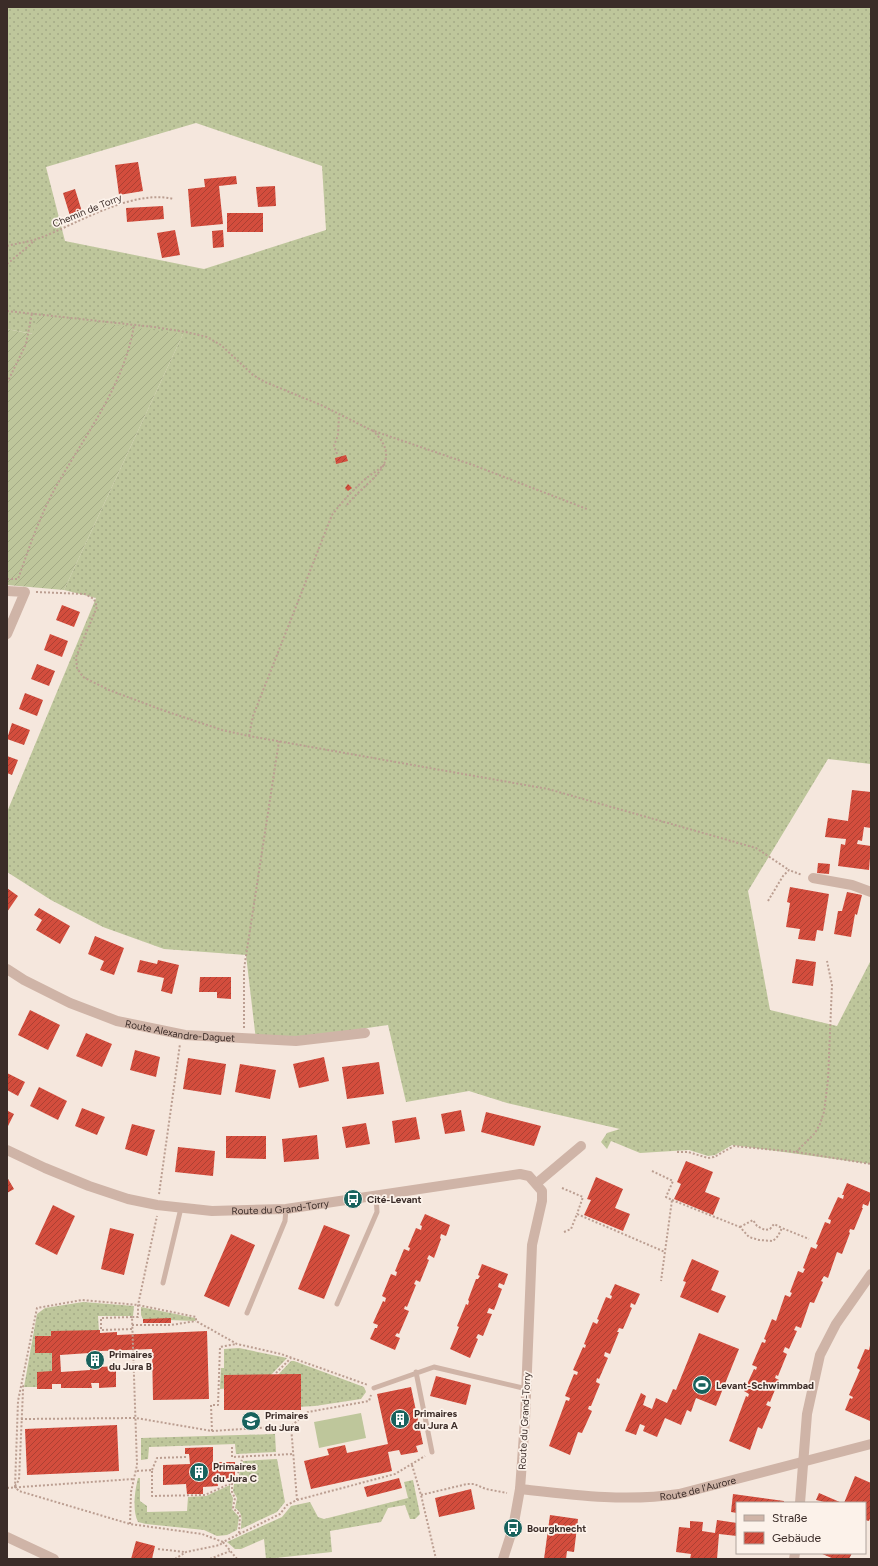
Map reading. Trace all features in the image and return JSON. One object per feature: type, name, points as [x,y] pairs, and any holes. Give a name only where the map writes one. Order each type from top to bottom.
[{"type":"street","points":[[7,591],[24,592],[7,634]]},
{"type":"street","points":[[813,878],[852,885],[871,892]]},
{"type":"street","name":"Route Alexandre-Daguet","points":[[7,969],[24,980],[70,1003],[117,1021],[185,1035],[296,1041],[365,1033]]},
{"type":"street","points":[[537,1183],[581,1146]]},
{"type":"street","name":"Route du Grand-Torry","points":[[7,1150],[45,1168],[89,1186],[128,1199],[157,1205],[212,1211],[286,1209],[520,1174],[529,1176],[537,1183],[542,1191],[542,1201],[532,1245],[520,1489],[513,1528],[503,1559]]},
{"type":"street","points":[[800,1502],[805,1460],[806,1414],[820,1355],[836,1324],[871,1274]]},
{"type":"street","name":"Route de l'Aurore","points":[[520,1489],[604,1498],[652,1498],[679,1494],[871,1444]]},
{"type":"street","points":[[7,1537],[54,1559]]},
{"type":"lane","points":[[337,1304],[377,1212],[376,1196]]},
{"type":"lane","points":[[163,1283],[181,1208]]},
{"type":"lane","points":[[247,1313],[285,1221],[286,1209]]},
{"type":"lane","points":[[374,1388],[416,1372],[434,1367],[526,1389]]},
{"type":"lane","points":[[416,1372],[432,1452]]},
{"type":"path","name":"Chemin de Torry","points":[[7,246],[34,240],[112,207],[138,199],[162,196],[174,199]]},
{"type":"path","points":[[7,264],[34,240]]},
{"type":"path","points":[[7,311],[134,325],[186,332],[207,337],[221,345],[253,375],[371,430],[473,465],[587,509]]},
{"type":"path","points":[[7,382],[26,344],[32,313]]},
{"type":"path","points":[[7,579],[18,579],[33,537],[52,496],[83,444],[122,366],[132,339],[134,325]]},
{"type":"path","points":[[337,454],[334,446],[338,435],[339,415]]},
{"type":"path","points":[[347,505],[355,494],[378,475],[385,464],[386,452],[382,439],[371,430]]},
{"type":"path","points":[[249,736],[253,716],[332,515],[342,501],[364,480],[375,474],[385,464]]},
{"type":"path","points":[[24,592],[85,594],[94,599],[97,607],[76,657],[77,668],[83,677],[109,690],[165,711],[222,730],[249,736],[548,789],[756,848],[789,870],[813,878]]},
{"type":"path","points":[[243,1039],[244,969],[279,741]]},
{"type":"path","points":[[768,901],[783,876],[789,870]]},
{"type":"path","points":[[796,1152],[815,1133],[824,1112],[828,1080],[832,985],[827,961]]},
{"type":"path","points":[[133,1329],[101,1330],[101,1318],[138,1317],[138,1305],[158,1216],[157,1205],[180,1042]]},
{"type":"path","points":[[677,1152],[688,1152],[708,1158],[714,1157],[734,1146],[796,1152],[871,1164]]},
{"type":"path","points":[[652,1171],[673,1181],[666,1197],[740,1227],[749,1237],[759,1240],[773,1240],[778,1236],[782,1228]]},
{"type":"path","points":[[562,1188],[583,1197],[570,1229],[564,1232]]},
{"type":"path","points":[[661,1281],[672,1200]]},
{"type":"path","points":[[577,1214],[665,1252]]},
{"type":"path","points":[[740,1227],[753,1220],[757,1226],[765,1230],[774,1224],[809,1239]]},
{"type":"path","points":[[196,1321],[196,1317],[138,1305],[82,1300],[37,1308],[18,1401],[15,1487],[19,1491],[130,1524],[202,1534],[223,1542],[237,1559]]},
{"type":"path","points":[[130,1524],[131,1492],[133,1479],[137,1471],[132,1317]]},
{"type":"path","points":[[21,1419],[136,1418],[212,1431],[291,1426],[308,1412],[369,1401],[374,1388],[291,1358],[237,1344],[196,1321],[172,1324],[132,1325]]},
{"type":"path","points":[[212,1431],[211,1405],[218,1405],[220,1347],[237,1344]]},
{"type":"path","points":[[276,1373],[291,1358]]},
{"type":"path","points":[[15,1487],[19,1480],[23,1391],[23,1386],[21,1385]]},
{"type":"path","points":[[291,1426],[296,1500]]},
{"type":"path","points":[[232,1447],[232,1457],[293,1454]]},
{"type":"path","points":[[158,1550],[186,1552],[220,1545],[223,1542],[280,1514],[287,1505],[296,1500],[395,1474],[432,1452]]},
{"type":"path","points":[[186,1457],[157,1458],[152,1470],[152,1496],[205,1495],[236,1481],[243,1456]]},
{"type":"path","points":[[412,1465],[421,1495],[436,1559]]},
{"type":"path","points":[[137,1471],[152,1470]]},
{"type":"path","points":[[7,1488],[133,1479]]},
{"type":"path","points":[[232,1483],[232,1492],[235,1498],[233,1508],[240,1515],[239,1534]]},
{"type":"path","points":[[421,1495],[467,1484],[474,1484],[486,1490],[507,1493]]},
{"type":"path","points":[[210,1559],[230,1551]]},
{"type":"path","points":[[175,1559],[186,1552]]},
{"type":"green space","points":[[7,7],[871,7],[871,764],[828,759],[748,891],[770,1010],[837,1026],[871,960],[871,1164],[732,1145],[715,1155],[708,1156],[689,1150],[640,1153],[611,1141],[607,1149],[601,1142],[607,1133],[620,1129],[507,1103],[469,1091],[406,1102],[388,1025],[277,1041],[256,1040],[246,955],[164,949],[103,927],[51,900],[7,872],[7,812],[96,598],[64,590],[183,334],[33,334],[7,329]],"holes":[[[196,123],[322,166],[326,230],[204,269],[65,241],[46,167]]]},
{"type":"green space","points":[[40,315],[183,334],[64,590],[7,585],[7,329],[32,334]]},
{"type":"green space","points":[[83,1302],[134,1306],[133,1316],[98,1316],[99,1332],[54,1334],[55,1380],[39,1387],[24,1387],[37,1314],[45,1308]]},
{"type":"green space","points":[[141,1307],[195,1318],[195,1321],[143,1319],[141,1315]]},
{"type":"green space","points":[[239,1348],[287,1358],[270,1376],[276,1377],[291,1361],[294,1361],[364,1387],[366,1392],[361,1399],[315,1406],[297,1407],[230,1388],[220,1389],[221,1368],[224,1368],[224,1349]]},
{"type":"green space","points":[[361,1413],[366,1438],[319,1448],[314,1422]]},
{"type":"green space","points":[[275,1434],[276,1452],[236,1454],[235,1444],[149,1447],[148,1459],[141,1460],[141,1438]]},
{"type":"green space","points":[[277,1459],[285,1502],[277,1512],[241,1529],[241,1515],[235,1508],[237,1498],[233,1491],[234,1484],[237,1482],[243,1461]]},
{"type":"green space","points":[[138,1478],[140,1478],[140,1501],[147,1506],[147,1512],[187,1511],[188,1497],[206,1496],[230,1485],[230,1492],[233,1498],[232,1509],[239,1517],[237,1530],[227,1535],[217,1536],[204,1530],[138,1522],[135,1512],[135,1494]]},
{"type":"green space","points":[[413,1480],[420,1514],[415,1519],[410,1519],[405,1505],[388,1508],[381,1522],[330,1531],[332,1552],[266,1559],[264,1539],[241,1549],[235,1549],[227,1542],[282,1517],[291,1506],[310,1502],[318,1517],[324,1519],[408,1498],[404,1482]]},
{"type":"building","points":[[138,162],[143,191],[119,195],[115,165]]},
{"type":"building","points":[[236,176],[237,184],[219,186],[223,224],[191,227],[188,189],[205,187],[204,179]]},
{"type":"building","points":[[275,186],[276,206],[258,207],[256,187]]},
{"type":"building","points":[[75,189],[83,215],[71,219],[63,193]]},
{"type":"building","points":[[163,206],[164,219],[127,222],[126,208]]},
{"type":"building","points":[[227,213],[263,213],[263,232],[227,232]]},
{"type":"building","points":[[175,230],[180,255],[162,258],[157,233]]},
{"type":"building","points":[[223,230],[224,247],[213,248],[212,231]]},
{"type":"building","points":[[346,455],[348,461],[336,464],[335,458]]},
{"type":"building","points":[[348,484],[352,488],[348,491],[345,488]]},
{"type":"building","points":[[62,605],[80,612],[74,627],[56,620]]},
{"type":"building","points":[[50,634],[68,641],[62,657],[44,650]]},
{"type":"building","points":[[37,664],[55,671],[49,686],[31,679]]},
{"type":"building","points":[[25,693],[43,700],[37,716],[19,709]]},
{"type":"building","points":[[12,723],[30,730],[24,745],[7,739]]},
{"type":"building","points":[[7,756],[18,760],[12,775],[7,773]]},
{"type":"building","points":[[852,790],[871,792],[871,828],[864,827],[862,841],[858,840],[857,844],[871,846],[869,870],[838,866],[841,844],[845,845],[846,839],[825,837],[828,818],[848,821]]},
{"type":"building","points":[[818,863],[830,864],[829,874],[817,873]]},
{"type":"building","points":[[790,887],[829,894],[823,931],[817,930],[815,941],[798,939],[800,929],[786,927],[790,903],[787,902]]},
{"type":"building","points":[[7,888],[18,896],[7,912]]},
{"type":"building","points":[[847,892],[862,895],[857,915],[855,914],[851,937],[834,934],[838,911],[842,911]]},
{"type":"building","points":[[39,908],[70,926],[60,944],[36,930],[42,920],[34,915]]},
{"type":"building","points":[[95,936],[124,948],[114,975],[100,970],[104,961],[88,954]]},
{"type":"building","points":[[796,959],[816,962],[813,986],[792,983]]},
{"type":"building","points":[[140,960],[157,964],[158,960],[179,965],[172,994],[161,991],[164,978],[137,972]]},
{"type":"building","points":[[200,977],[231,977],[231,999],[217,998],[217,992],[199,992]]},
{"type":"building","points":[[30,1010],[60,1025],[48,1050],[18,1035]]},
{"type":"building","points":[[86,1033],[112,1044],[102,1067],[76,1056]]},
{"type":"building","points":[[135,1050],[160,1057],[156,1077],[130,1070]]},
{"type":"building","points":[[324,1057],[329,1081],[299,1088],[293,1064]]},
{"type":"building","points":[[188,1058],[226,1064],[221,1095],[183,1089]]},
{"type":"building","points":[[379,1062],[384,1094],[347,1099],[342,1067]]},
{"type":"building","points":[[240,1064],[276,1070],[270,1099],[235,1092]]},
{"type":"building","points":[[7,1073],[25,1082],[18,1096],[7,1090]]},
{"type":"building","points":[[39,1087],[67,1101],[58,1120],[30,1106]]},
{"type":"building","points":[[82,1108],[105,1117],[97,1135],[75,1126]]},
{"type":"building","points":[[461,1110],[465,1131],[445,1134],[441,1114]]},
{"type":"building","points":[[8,1111],[14,1114],[8,1126],[7,1125]]},
{"type":"building","points":[[486,1112],[541,1126],[534,1146],[481,1132]]},
{"type":"building","points":[[416,1117],[420,1139],[395,1143],[392,1121]]},
{"type":"building","points":[[366,1123],[370,1144],[346,1148],[342,1127]]},
{"type":"building","points":[[132,1124],[155,1130],[147,1156],[125,1149]]},
{"type":"building","points":[[317,1135],[319,1159],[284,1162],[282,1139]]},
{"type":"building","points":[[226,1136],[266,1136],[266,1159],[226,1158]]},
{"type":"building","points":[[178,1147],[215,1151],[213,1176],[175,1172]]},
{"type":"building","points":[[686,1161],[713,1172],[705,1192],[720,1198],[713,1215],[674,1199],[681,1184],[677,1182]]},
{"type":"building","points":[[7,1177],[14,1189],[7,1193]]},
{"type":"building","points":[[596,1177],[623,1189],[615,1208],[630,1214],[623,1231],[584,1215],[591,1200],[587,1199]]},
{"type":"building","points":[[847,1183],[871,1193],[868,1206],[863,1204],[863,1208],[854,1230],[850,1229],[850,1233],[842,1254],[837,1252],[828,1278],[824,1276],[814,1303],[810,1302],[801,1328],[796,1326],[794,1330],[797,1331],[789,1349],[785,1347],[783,1352],[787,1354],[778,1376],[776,1375],[775,1378],[779,1380],[770,1402],[768,1401],[766,1405],[771,1407],[762,1429],[758,1427],[750,1450],[729,1441],[746,1396],[748,1397],[749,1394],[744,1391],[754,1369],[756,1370],[757,1367],[752,1365],[762,1342],[765,1343],[766,1340],[764,1339],[772,1319],[776,1321],[785,1295],[790,1297],[792,1293],[790,1292],[798,1271],[803,1273],[805,1269],[803,1268],[811,1247],[816,1249],[818,1245],[816,1244],[825,1222],[830,1224],[831,1220],[828,1219],[838,1197],[843,1199],[844,1195],[842,1195]]},
{"type":"building","points":[[53,1205],[75,1216],[57,1255],[35,1244]]},
{"type":"building","points":[[425,1214],[450,1225],[446,1236],[441,1234],[441,1239],[434,1258],[429,1255],[427,1259],[429,1260],[420,1282],[416,1280],[414,1284],[416,1285],[407,1307],[405,1306],[404,1309],[409,1311],[399,1334],[397,1333],[395,1336],[400,1338],[395,1350],[370,1339],[378,1325],[373,1323],[383,1301],[385,1302],[386,1298],[382,1296],[391,1274],[396,1276],[397,1272],[395,1271],[404,1249],[409,1251],[410,1248],[408,1247],[416,1228],[421,1230],[422,1226],[420,1225]]},
{"type":"building","points":[[324,1225],[350,1235],[324,1299],[298,1289]]},
{"type":"building","points":[[110,1228],[134,1234],[124,1275],[101,1269]]},
{"type":"building","points":[[231,1234],[255,1245],[229,1307],[204,1296]]},
{"type":"building","points":[[692,1259],[719,1271],[711,1290],[726,1296],[718,1313],[680,1297],[686,1282],[683,1281]]},
{"type":"building","points":[[482,1264],[508,1274],[504,1285],[499,1283],[498,1287],[502,1289],[494,1310],[489,1308],[487,1313],[492,1314],[483,1336],[478,1334],[476,1338],[478,1339],[470,1358],[450,1349],[466,1304],[468,1305],[468,1300],[476,1279],[480,1276],[478,1275]]},
{"type":"building","points":[[615,1284],[640,1294],[635,1305],[631,1303],[630,1307],[632,1308],[623,1329],[619,1328],[617,1332],[619,1332],[610,1354],[605,1352],[604,1356],[608,1358],[599,1379],[597,1378],[596,1382],[600,1384],[591,1406],[589,1406],[588,1409],[592,1411],[582,1433],[578,1432],[570,1455],[549,1446],[566,1400],[569,1401],[570,1398],[565,1396],[574,1374],[577,1375],[578,1372],[573,1370],[583,1347],[585,1348],[586,1345],[584,1344],[593,1322],[597,1324],[599,1320],[597,1319],[606,1297],[611,1299],[612,1296],[610,1295]]},
{"type":"building","points":[[171,1318],[171,1323],[143,1323],[143,1319]]},
{"type":"building","points":[[100,1330],[100,1333],[117,1332],[117,1335],[207,1331],[209,1399],[153,1400],[152,1349],[100,1351],[100,1367],[116,1366],[116,1387],[99,1388],[99,1383],[91,1383],[92,1388],[61,1388],[61,1384],[52,1384],[52,1389],[37,1389],[37,1372],[52,1371],[52,1353],[35,1353],[35,1336],[51,1336],[51,1331]],"holes":[[[89,1353],[90,1370],[61,1372],[60,1355]]]},
{"type":"building","points":[[699,1333],[739,1349],[716,1406],[696,1398],[691,1412],[687,1410],[681,1425],[665,1418],[657,1437],[643,1431],[645,1426],[640,1424],[636,1435],[625,1431],[641,1393],[646,1396],[643,1405],[652,1409],[656,1398],[667,1403],[673,1389],[676,1390]]},
{"type":"building","points":[[871,1341],[870,1421],[845,1410],[850,1398],[852,1399],[853,1397],[849,1395],[860,1370],[857,1368],[865,1349],[869,1350]]},
{"type":"building","points":[[301,1374],[301,1410],[224,1410],[224,1375]]},
{"type":"building","points":[[436,1376],[471,1385],[466,1405],[430,1396]]},
{"type":"building","name":"Primaires du Jura A","points":[[411,1387],[423,1444],[416,1446],[418,1452],[401,1455],[399,1450],[388,1452],[392,1471],[311,1489],[304,1461],[329,1455],[327,1449],[345,1445],[347,1453],[388,1444],[377,1394]]},
{"type":"building","points":[[117,1425],[119,1471],[27,1475],[25,1429]]},
{"type":"building","name":"Primaires du Jura C","points":[[213,1447],[213,1462],[235,1462],[235,1479],[217,1480],[218,1486],[203,1487],[203,1494],[187,1494],[186,1484],[163,1485],[163,1465],[190,1464],[189,1454],[185,1454],[185,1448]]},
{"type":"building","points":[[855,1476],[871,1483],[871,1516],[869,1521],[866,1520],[866,1502],[844,1502]]},
{"type":"building","points":[[399,1478],[402,1488],[367,1497],[364,1487]]},
{"type":"building","points":[[471,1489],[475,1509],[439,1517],[435,1498]]},
{"type":"building","points":[[819,1493],[840,1502],[824,1502],[816,1500]]},
{"type":"building","points":[[733,1494],[784,1501],[736,1502],[736,1513],[731,1512]]},
{"type":"building","points":[[550,1515],[578,1519],[574,1552],[567,1551],[566,1559],[544,1559]]},
{"type":"building","points":[[717,1520],[736,1523],[736,1536],[719,1534],[717,1559],[690,1559],[691,1554],[676,1552],[679,1527],[690,1528],[690,1521],[703,1522],[702,1531],[715,1533]]},
{"type":"building","points":[[136,1541],[155,1546],[152,1559],[131,1559]]},
{"type":"building","points":[[822,1554],[852,1554],[849,1559],[834,1559]]},
{"type":"place","name":"Cité-Levant","points":[[353,1199]]},
{"type":"place","name":"Primaires du Jura B","points":[[95,1360]]},
{"type":"place","name":"Levant-Schwimmbad","points":[[702,1385]]},
{"type":"place","name":"Primaires du Jura A","points":[[400,1419]]},
{"type":"place","name":"Primaires du Jura","points":[[251,1421]]},
{"type":"place","name":"Primaires du Jura C","points":[[199,1472]]},
{"type":"place","name":"Bourgknecht","points":[[513,1528]]}]
